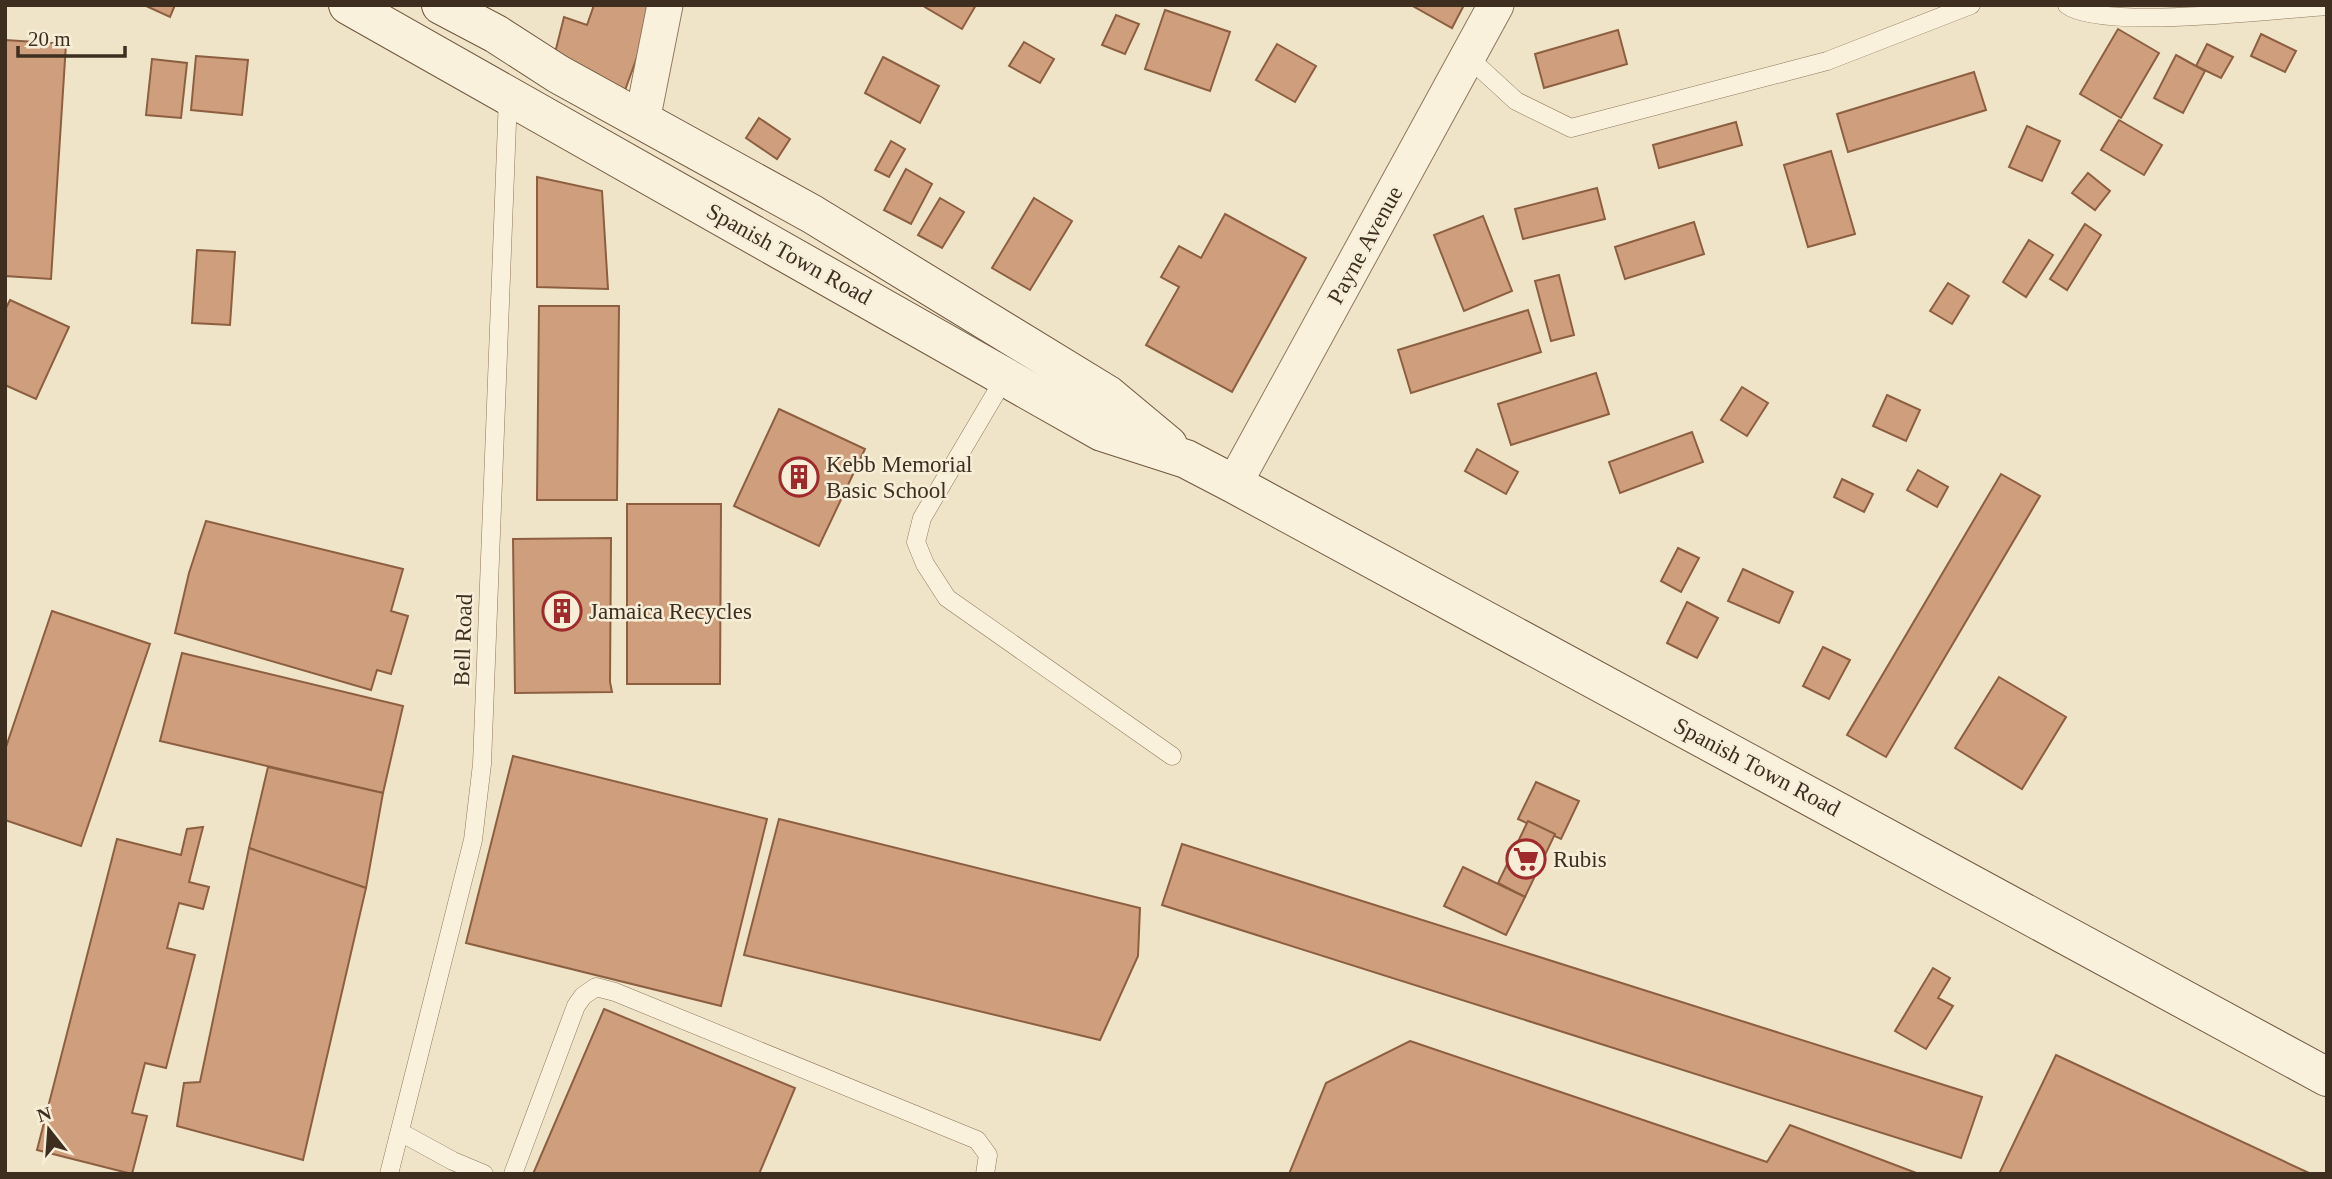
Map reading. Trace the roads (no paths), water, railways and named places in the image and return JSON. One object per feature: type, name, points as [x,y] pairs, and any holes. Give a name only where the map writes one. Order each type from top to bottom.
[{"type":"main road","name":"Spanish Town Road","points":[[324,5],[398,34]]},
{"type":"main road","name":"Spanish Town Road","points":[[348,5],[845,284],[1004,379],[1102,432],[1186,459],[1234,484],[2327,1077]]},
{"type":"main road","name":"Spanish Town Road","points":[[441,5],[496,34],[558,74],[812,214],[1108,396],[1186,459]]},
{"type":"main road","name":"Spanish Town Road","points":[[469,5],[496,34]]},
{"type":"street","points":[[642,121],[665,5]]},
{"type":"street","name":"Payne Avenue","points":[[1234,484],[1496,5]]},
{"type":"lane","points":[[1468,57],[1516,101],[1571,128],[1827,61],[1971,5]]},
{"type":"lane","points":[[2067,5],[2075,11],[2124,17],[2327,6]]},
{"type":"lane","name":"Bell Road","points":[[389,1174],[473,840],[482,764],[508,97]]},
{"type":"lane","points":[[1004,379],[922,518],[916,542],[925,564],[947,598],[1172,756]]},
{"type":"lane","points":[[513,1174],[576,1006],[583,996],[596,988],[615,992],[977,1140],[988,1155],[985,1174]]},
{"type":"lane","points":[[400,1132],[484,1174]]},
{"type":"place","name":"Kebb Memorial Basic School","points":[[799,477]]},
{"type":"place","name":"Jamaica Recycles","points":[[562,611]]},
{"type":"place","name":"Rubis","points":[[1526,859]]}]
